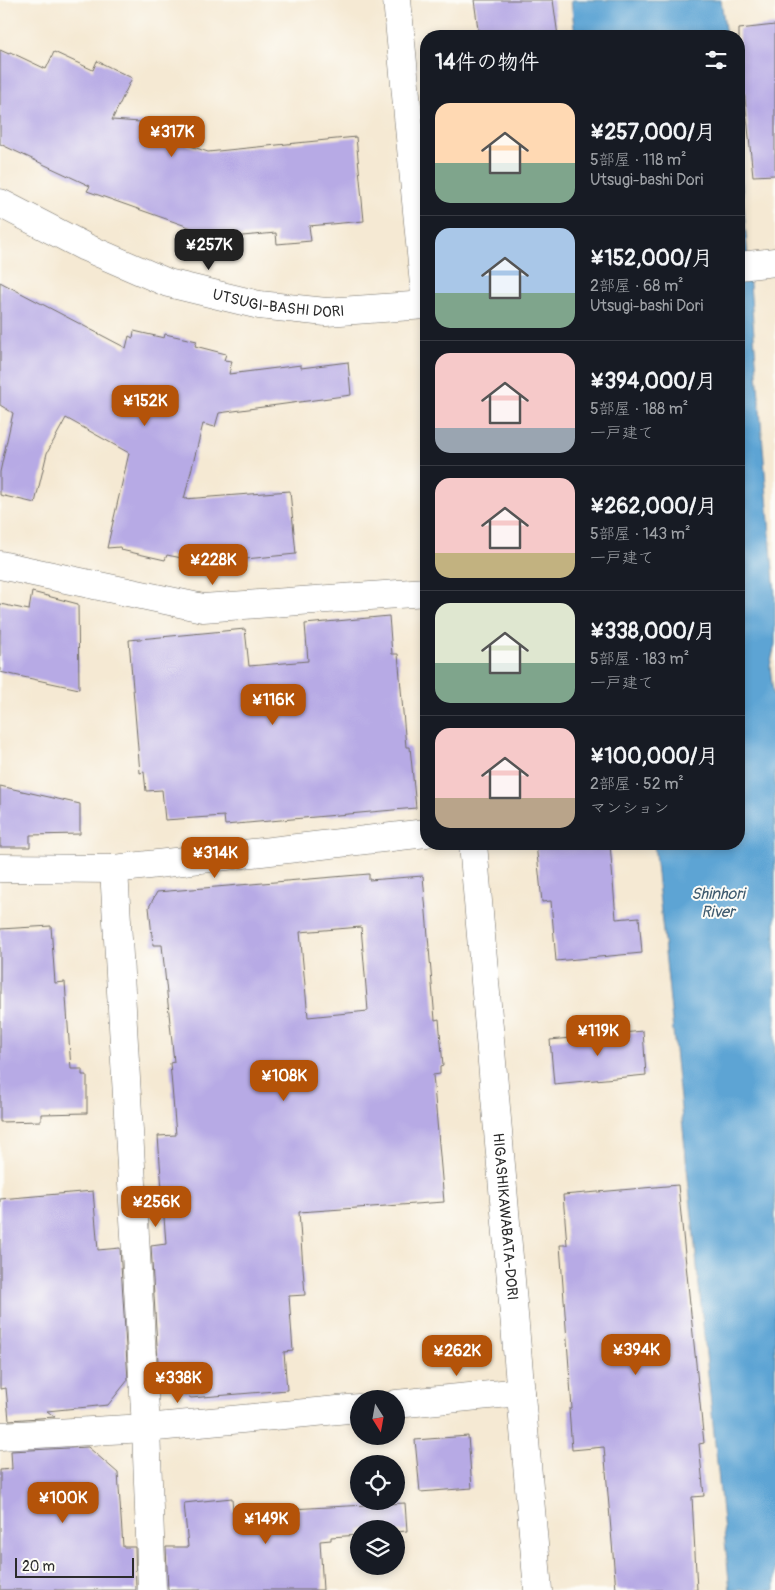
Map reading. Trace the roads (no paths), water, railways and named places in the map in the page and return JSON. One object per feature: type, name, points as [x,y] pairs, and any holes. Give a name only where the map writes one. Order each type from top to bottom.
[{"type":"street","points":[[397,0],[420,242]]},
{"type":"street","name":"UTSUGI-BASHI DORI","points":[[0,203],[85,247],[168,282],[260,305],[326,312],[420,305]]},
{"type":"street","points":[[745,265],[775,262]]},
{"type":"street","points":[[0,565],[203,608],[420,592]]},
{"type":"street","points":[[0,868],[114,869],[420,834]]},
{"type":"street","name":"HIGASHIKAWABATA-DORI","points":[[474,850],[538,1590]]},
{"type":"street","points":[[114,869],[146,1428],[152,1590]]},
{"type":"street","points":[[405,1403],[521,1392]]},
{"type":"street","points":[[0,1436],[146,1428],[350,1409]]},
{"type":"water","points":[[571,0],[721,0],[725,30],[574,30]]},
{"type":"water","name":"Shinhori River","points":[[745,223],[775,596],[775,644],[770,666],[775,711],[775,1590],[730,1590],[655,850],[745,850]]}]
